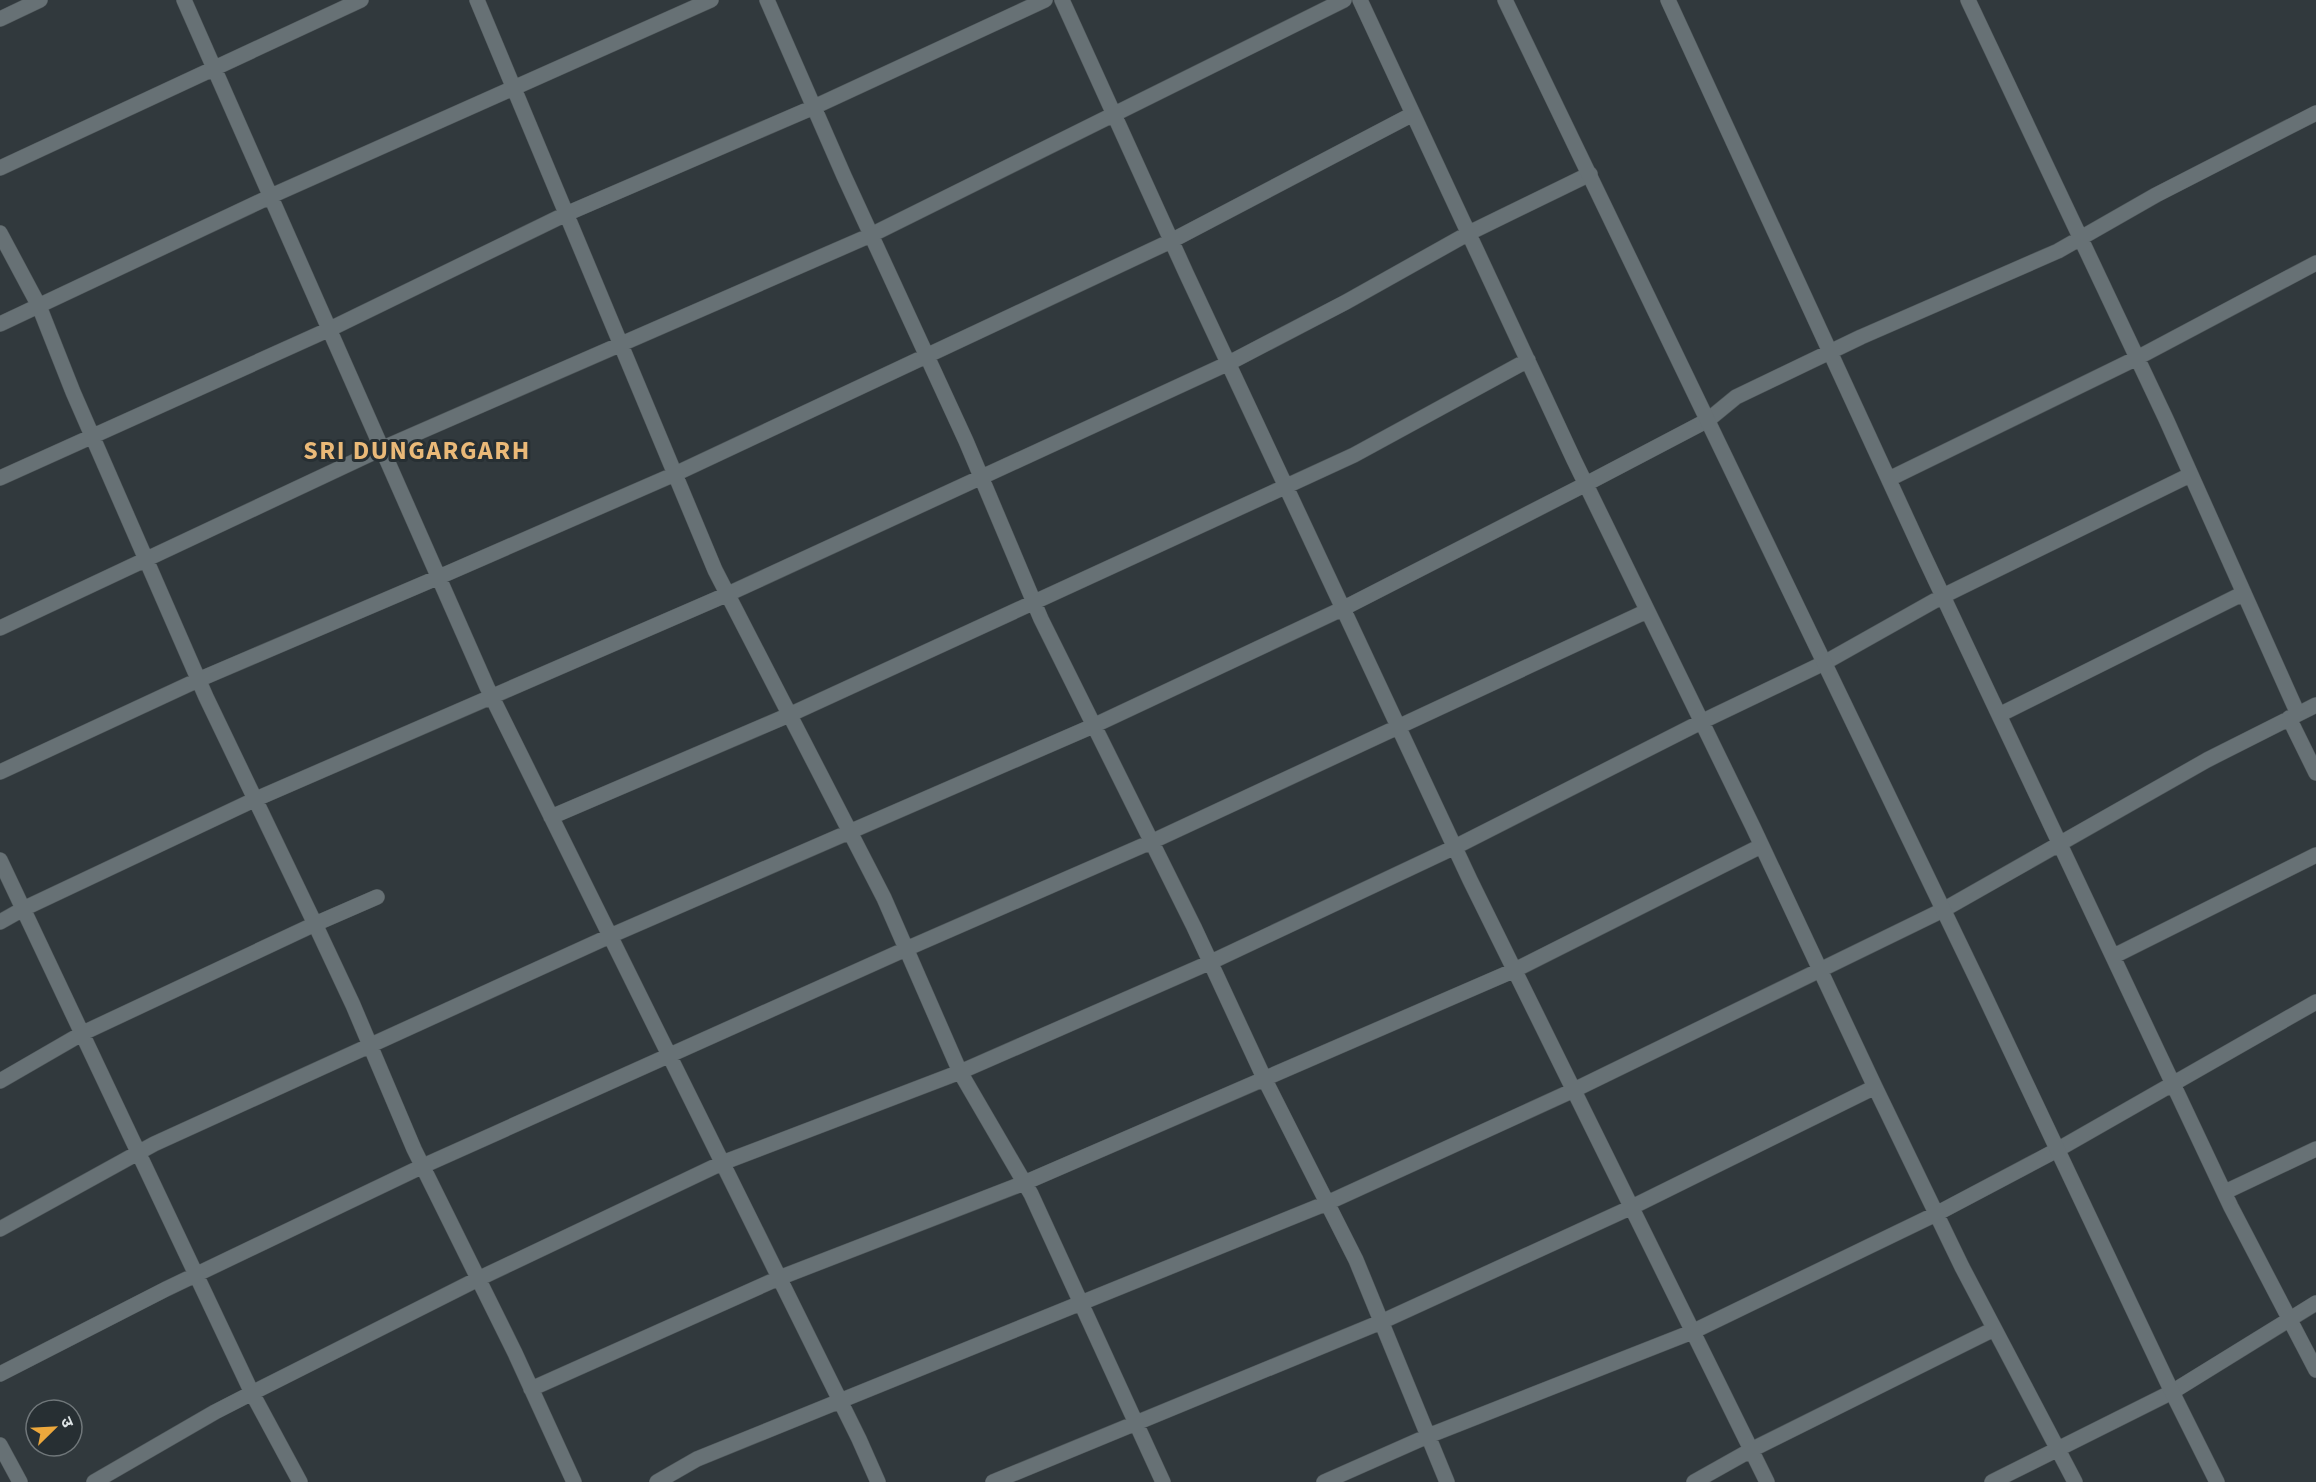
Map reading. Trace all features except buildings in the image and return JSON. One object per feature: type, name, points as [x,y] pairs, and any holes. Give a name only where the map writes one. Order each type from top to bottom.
[{"type":"street","points":[[0,19],[40,0]]},
{"type":"street","points":[[184,0],[492,696],[840,1400],[878,1482]]},
{"type":"street","points":[[0,168],[361,0]]},
{"type":"street","points":[[477,0],[675,474],[728,594],[884,898],[960,1072],[1024,1183],[1163,1482]]},
{"type":"street","points":[[0,324],[271,196],[711,0]]},
{"type":"street","points":[[767,0],[927,355],[1034,603],[1211,962],[1265,1080],[1356,1260],[1447,1482]]},
{"type":"street","points":[[0,478],[330,329],[566,214],[814,106],[1045,0]]},
{"type":"street","points":[[1062,0],[1171,241],[1455,848],[1767,1482]]},
{"type":"street","points":[[0,628],[383,448],[871,234],[1344,0]]},
{"type":"street","points":[[1360,0],[1586,484],[1936,1214],[2075,1482]]},
{"type":"street","points":[[1505,0],[2217,1482]]},
{"type":"street","points":[[1668,0],[2060,844],[2225,1192],[2316,1370]]},
{"type":"street","points":[[1968,0],[2137,358],[2244,593],[2316,773]]},
{"type":"street","points":[[0,1229],[139,1153],[610,936],[1093,726],[1344,608],[1708,420],[1736,397],[1831,351],[2058,251],[2156,195],[2316,112]]},
{"type":"street","points":[[0,772],[198,680],[439,578],[675,474],[1171,241],[1413,114]]},
{"type":"street","points":[[0,922],[256,799],[728,594],[1229,363],[1346,302],[1469,233],[1590,174]]},
{"type":"street","points":[[0,233],[39,306],[92,436],[198,680],[315,924],[423,1166],[531,1389],[573,1482]]},
{"type":"street","points":[[1889,478],[2137,358],[2316,263]]},
{"type":"street","points":[[551,817],[789,715],[1354,455],[1528,360]]},
{"type":"street","points":[[94,1482],[252,1393],[478,1279],[722,1163],[960,1072],[1211,962],[1455,848],[1701,722],[1824,663],[1943,596],[2190,474]]},
{"type":"street","points":[[1999,715],[2244,593]]},
{"type":"street","points":[[0,1374],[196,1275],[423,1166],[906,949],[1151,842],[1647,611]]},
{"type":"street","points":[[657,1482],[697,1459],[1328,1203],[1574,1090],[1943,910],[2207,760],[2316,705]]},
{"type":"street","points":[[531,1389],[779,1278],[1024,1183],[1515,970],[1761,846]]},
{"type":"street","points":[[2114,956],[2316,855]]},
{"type":"street","points":[[0,860],[252,1393],[300,1482]]},
{"type":"street","points":[[0,1081],[82,1034],[315,924],[378,897]]},
{"type":"street","points":[[1324,1482],[1428,1436],[1692,1332],[1936,1214],[2057,1150],[2316,1002]]},
{"type":"street","points":[[993,1482],[1382,1322],[1632,1207],[1875,1087]]},
{"type":"street","points":[[2225,1192],[2316,1149]]},
{"type":"street","points":[[1992,1482],[2172,1392],[2316,1303]]},
{"type":"street","points":[[1694,1482],[1750,1450],[1994,1329]]},
{"type":"street","points":[[0,1445],[20,1482]]},
{"type":"district","name":"SRI DUNGARGARH","points":[[417,450]]}]
